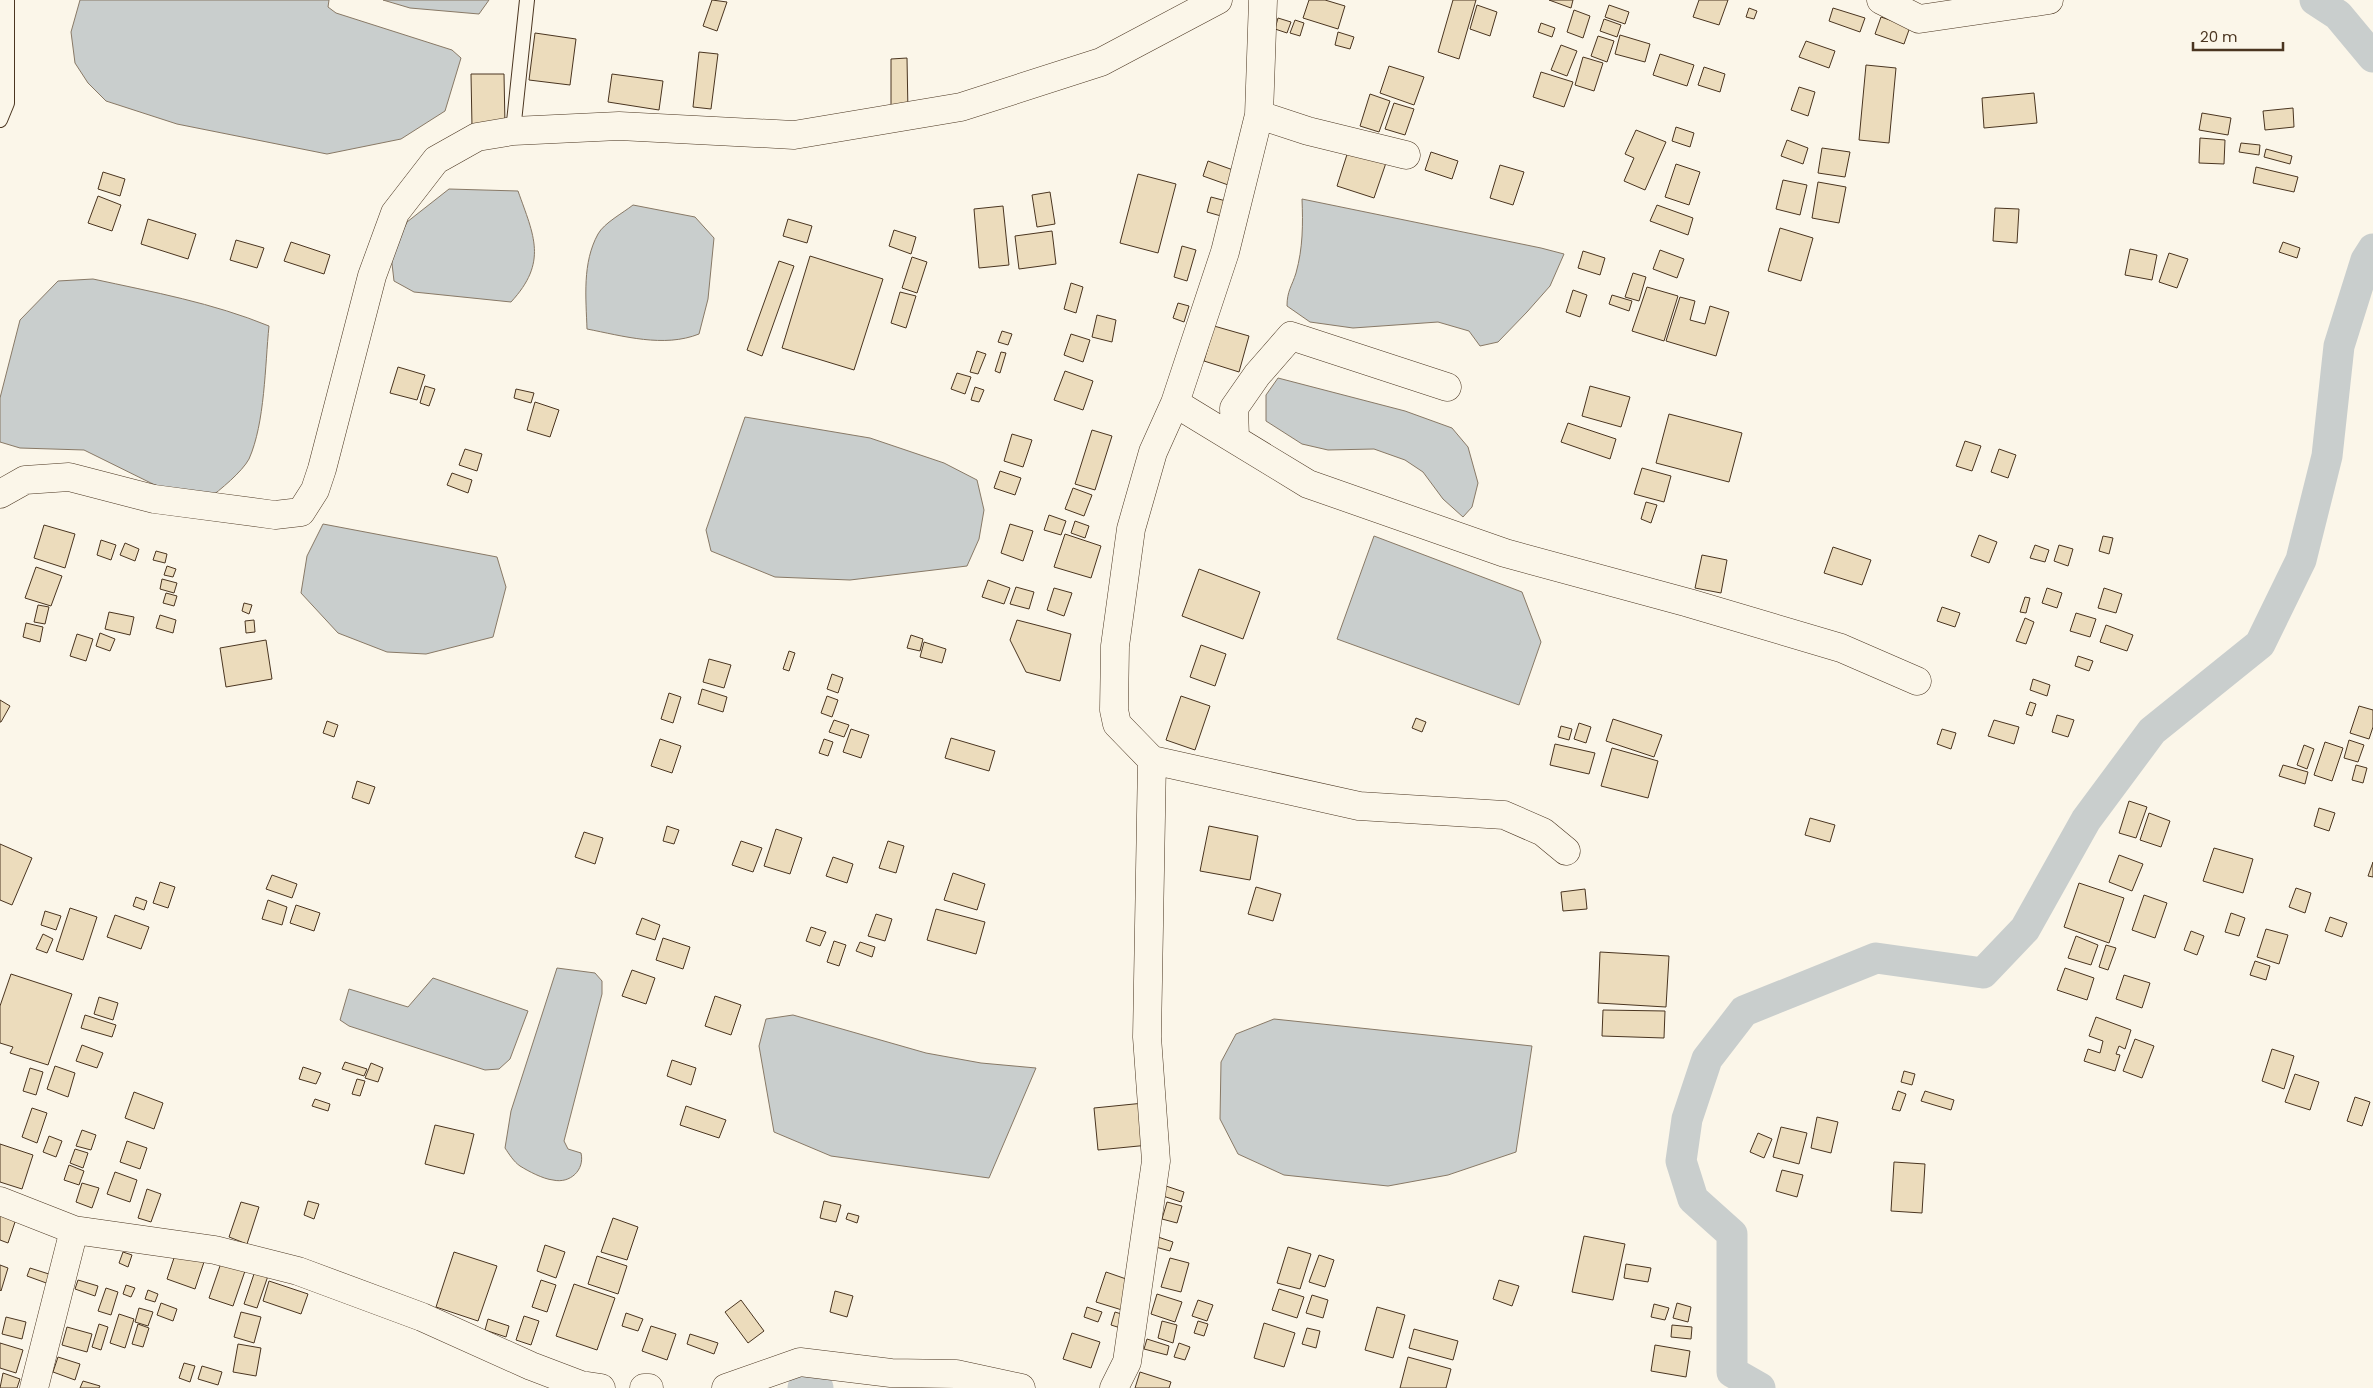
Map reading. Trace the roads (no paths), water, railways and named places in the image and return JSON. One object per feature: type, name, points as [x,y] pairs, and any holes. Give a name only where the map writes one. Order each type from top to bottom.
[{"type":"street","points":[[0,494],[25,480],[69,477],[154,499],[275,515],[301,512],[315,490],[322,469],[372,276],[395,213],[436,160],[477,137],[513,131],[619,126],[794,135],[961,107],[1101,62],[1218,0]]},
{"type":"street","points":[[1263,0],[1259,115],[1225,252],[1175,403],[1153,452],[1131,529],[1115,646],[1114,710],[1117,724],[1152,760],[1359,806],[1504,815],[1543,832],[1566,851]]},
{"type":"street","points":[[1881,0],[1919,18],[2049,0]]},
{"type":"street","points":[[1259,115],[1308,131],[1406,155]]},
{"type":"street","points":[[1235,438],[1234,408],[1257,375],[1291,336],[1448,387]]},
{"type":"street","points":[[1175,403],[1308,484],[1505,553],[1689,603],[1842,648],[1917,681]]},
{"type":"street","points":[[1114,1388],[1127,1362],[1156,1161],[1147,1037],[1152,760]]},
{"type":"street","points":[[0,1201],[74,1230],[215,1250],[298,1271],[422,1317],[531,1366],[581,1385],[601,1388]]},
{"type":"street","points":[[34,1388],[74,1230]]},
{"type":"street","points":[[726,1388],[800,1362],[891,1373],[956,1374],[1021,1388]]},
{"type":"street","points":[[644,1388],[649,1388]]},
{"type":"lane","points":[[0,120],[7,103],[6,0]]},
{"type":"lane","points":[[513,131],[527,0]]},
{"type":"waterway","points":[[2315,0],[2338,15],[2373,57]]},
{"type":"waterway","points":[[1760,1388],[1732,1372],[1732,1234],[1693,1199],[1681,1161],[1687,1119],[1707,1059],[1744,1011],[1876,958],[1983,973],[2025,929],[2086,820],[2152,731],[2260,644],[2301,560],[2327,456],[2339,346],[2366,260],[2373,249]]},
{"type":"waterway","points":[[803,1388],[818,1388]]}]
